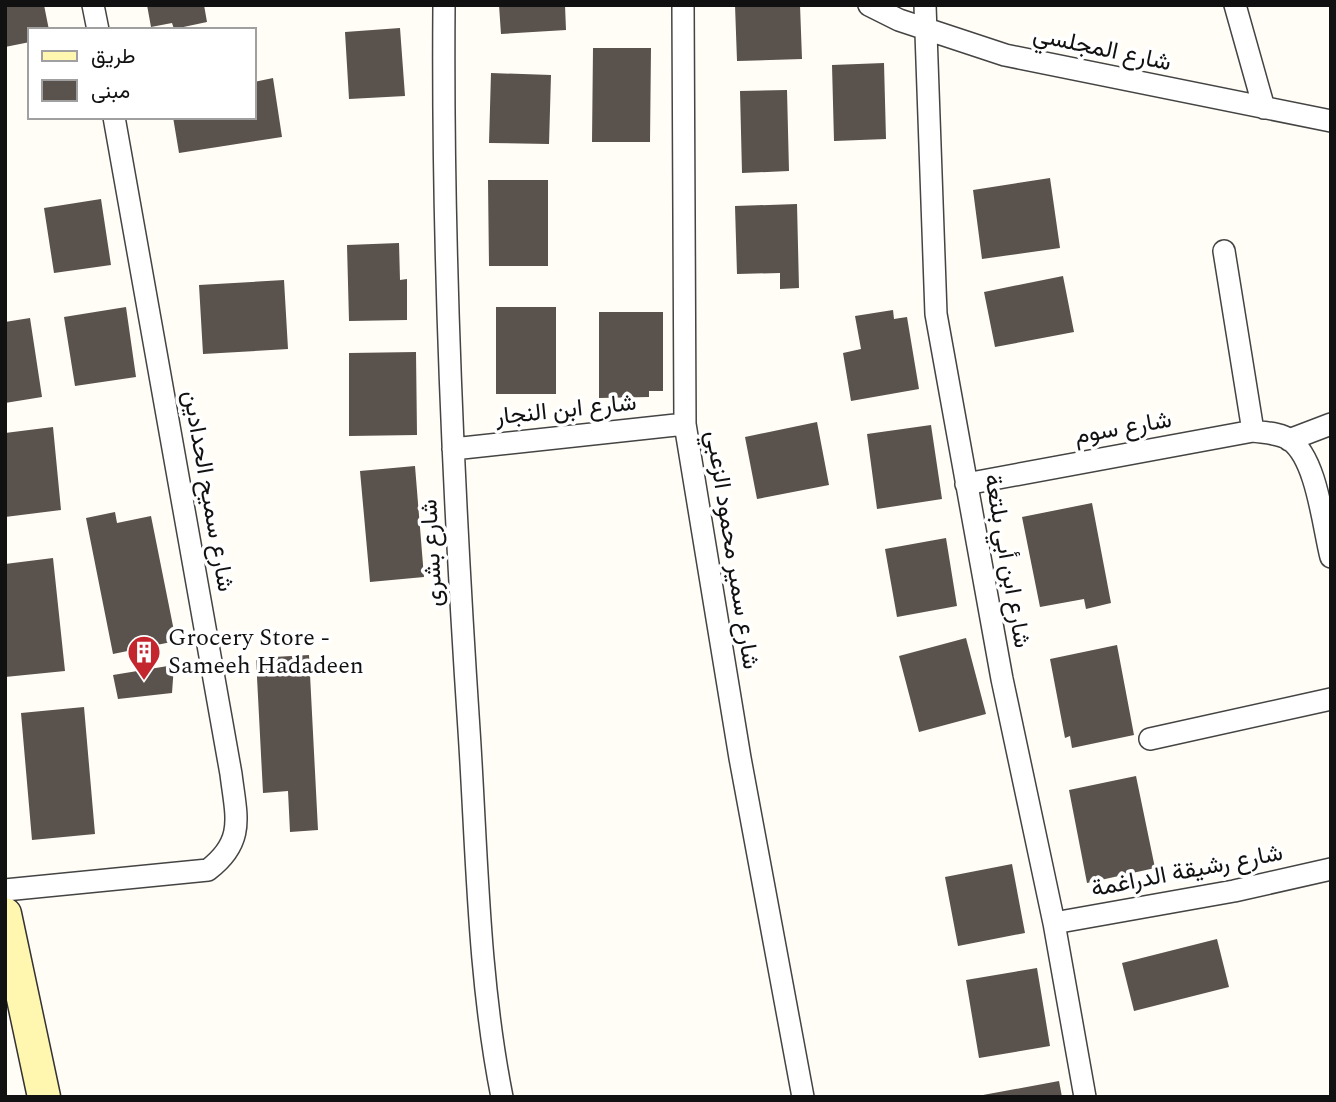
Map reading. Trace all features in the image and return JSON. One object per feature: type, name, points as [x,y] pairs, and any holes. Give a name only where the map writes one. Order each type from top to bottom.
[{"type":"street","points":[[93,5],[98,28]]},
{"type":"street","name":"شارع بشرى","points":[[444,5],[453,449],[487,1015],[502,1097]]},
{"type":"street","name":"شارع سمير محمود الزعبي","points":[[683,5],[685,424],[740,758],[803,1097]]},
{"type":"street","name":"شارع المجلسي","points":[[869,5],[926,29],[1005,55],[1331,121]]},
{"type":"street","name":"شارع ابن أبي بلتعة","points":[[925,5],[936,314],[1020,776],[1054,923],[1085,1097]]},
{"type":"street","points":[[1235,5],[1264,107]]},
{"type":"street","name":"شارع سميح الحدادين","points":[[5,890],[208,870],[224,857],[236,837],[231,774],[114,119]]},
{"type":"street","points":[[1224,251],[1253,432]]},
{"type":"street","name":"شارع ابن النجار","points":[[453,449],[685,424]]},
{"type":"street","points":[[1331,424],[1289,440],[1304,454],[1331,557]]},
{"type":"street","name":"شارع سوم","points":[[966,484],[1253,432],[1276,434],[1289,440]]},
{"type":"street","points":[[1150,739],[1331,699]]},
{"type":"street","name":"شارع رشيقة الدراغمة","points":[[1054,923],[1234,891],[1331,869]]},
{"type":"street","points":[[5,914],[44,1097]]},
{"type":"building","points":[[5,5],[44,5],[49,28],[28,28],[28,42],[5,47]]},
{"type":"building","points":[[147,5],[204,5],[207,22],[179,28],[174,28],[172,23],[151,27]]},
{"type":"building","points":[[499,5],[565,5],[566,30],[501,34]]},
{"type":"building","points":[[735,5],[800,5],[802,59],[737,61]]},
{"type":"building","points":[[400,28],[405,96],[349,99],[345,32]]},
{"type":"building","points":[[593,48],[651,48],[650,142],[592,142]]},
{"type":"building","points":[[884,63],[886,139],[834,141],[832,65]]},
{"type":"building","points":[[491,73],[551,75],[549,144],[489,143]]},
{"type":"building","points":[[273,78],[282,137],[179,153],[173,119],[256,119],[256,82]]},
{"type":"building","points":[[787,90],[789,171],[742,173],[740,91]]},
{"type":"building","points":[[1050,178],[1060,248],[982,259],[973,190]]},
{"type":"building","points":[[488,180],[548,180],[548,266],[489,266]]},
{"type":"building","points":[[101,199],[111,265],[54,273],[44,208]]},
{"type":"building","points":[[797,204],[799,288],[780,289],[780,273],[737,274],[735,206]]},
{"type":"building","points":[[399,243],[400,280],[407,279],[407,320],[349,321],[347,245]]},
{"type":"building","points":[[1063,276],[1074,332],[995,347],[984,292]]},
{"type":"building","points":[[284,280],[288,349],[203,354],[199,285]]},
{"type":"building","points":[[126,307],[136,377],[75,386],[64,317]]},
{"type":"building","points":[[496,307],[556,307],[556,394],[496,394]]},
{"type":"building","points":[[893,310],[894,319],[907,317],[919,389],[851,401],[843,353],[861,349],[855,316]]},
{"type":"building","points":[[599,312],[663,312],[663,391],[649,391],[649,397],[599,398]]},
{"type":"building","points":[[30,318],[42,397],[5,403],[5,322]]},
{"type":"building","points":[[416,352],[417,435],[349,436],[349,353]]},
{"type":"building","points":[[817,422],[829,485],[757,499],[745,437]]},
{"type":"building","points":[[931,425],[942,499],[877,509],[867,434]]},
{"type":"building","points":[[53,427],[61,510],[5,517],[5,433]]},
{"type":"building","points":[[415,466],[424,577],[370,582],[360,471]]},
{"type":"building","points":[[1092,503],[1111,603],[1086,609],[1084,599],[1040,607],[1022,517]]},
{"type":"building","points":[[115,512],[117,523],[151,516],[176,641],[113,654],[86,518]]},
{"type":"building","points":[[946,538],[957,606],[897,617],[885,549]]},
{"type":"building","points":[[53,558],[65,671],[5,677],[5,564]]},
{"type":"building","points":[[966,638],[986,714],[919,732],[899,656]]},
{"type":"building","points":[[1117,645],[1134,735],[1072,748],[1070,736],[1065,738],[1050,659]]},
{"type":"building","points":[[309,655],[318,830],[290,832],[288,791],[263,793],[256,658]]},
{"type":"building","name":"Grocery Store - Sameeh Hadadeen","points":[[174,665],[172,693],[118,699],[113,675]]},
{"type":"building","points":[[84,707],[95,834],[32,840],[21,713]]},
{"type":"building","points":[[1136,776],[1155,868],[1087,883],[1069,790]]},
{"type":"building","points":[[1012,864],[1025,933],[958,946],[945,877]]},
{"type":"building","points":[[1217,939],[1229,987],[1134,1011],[1122,963]]},
{"type":"building","points":[[1037,968],[1050,1046],[979,1058],[966,980]]},
{"type":"building","points":[[1059,1081],[1062,1097],[983,1097],[983,1095]]},
{"type":"place","name":"Grocery Store - Sameeh Hadadeen","points":[[144,682]]}]
